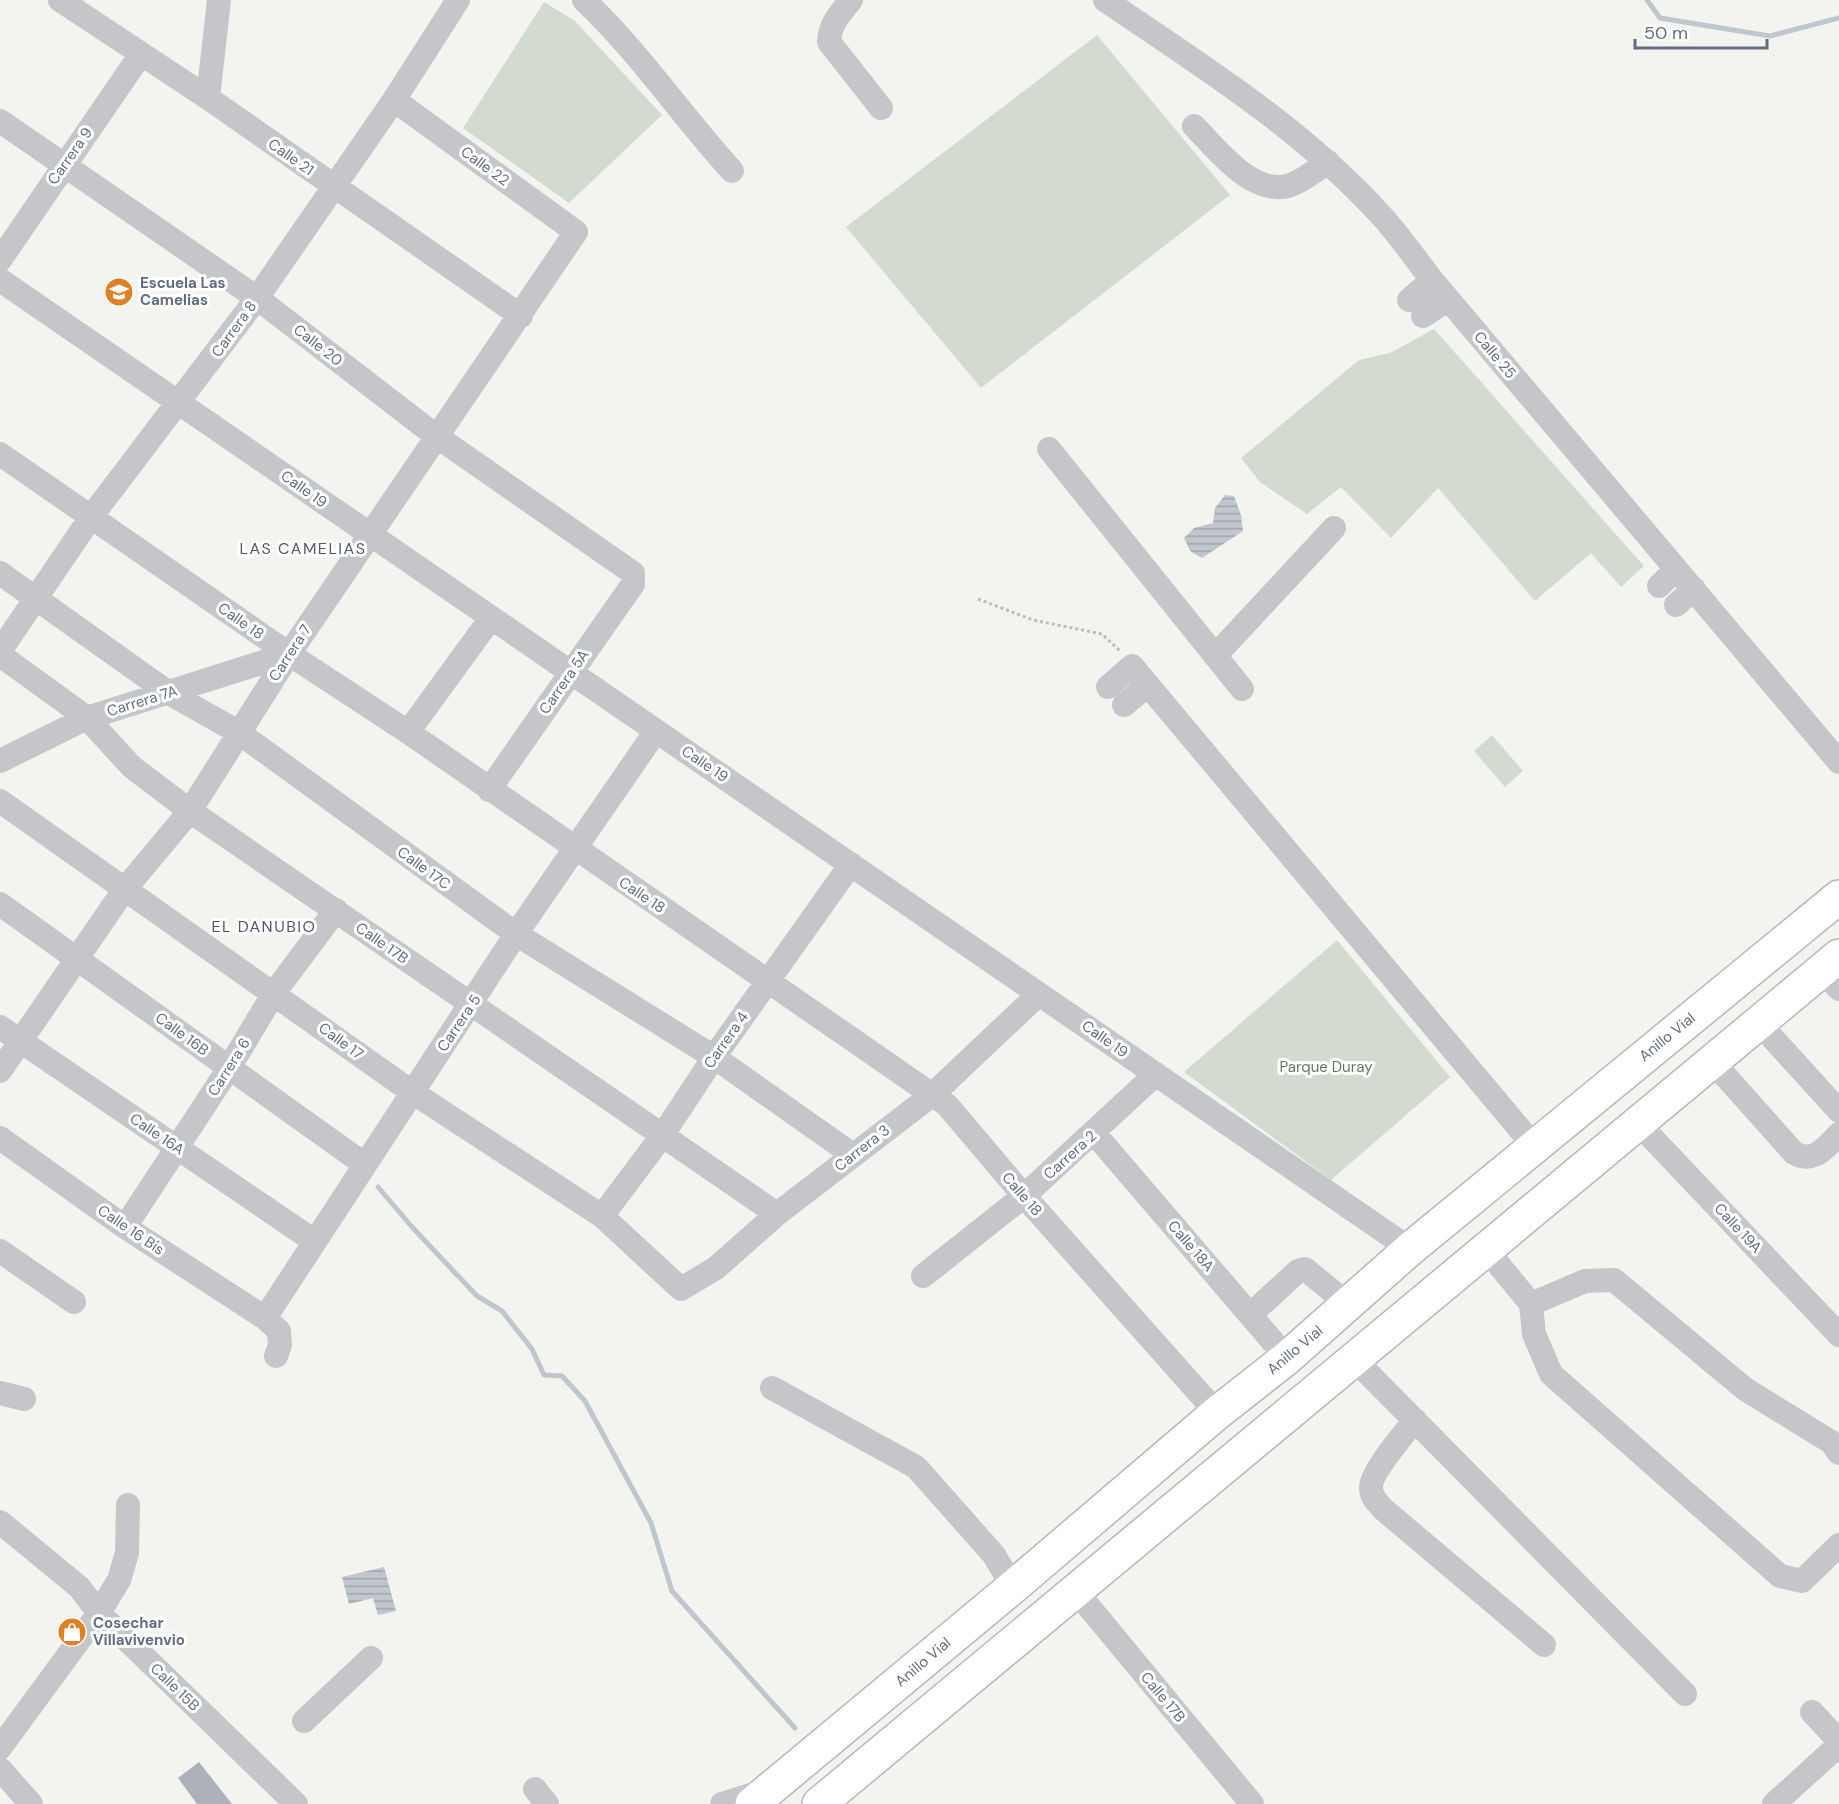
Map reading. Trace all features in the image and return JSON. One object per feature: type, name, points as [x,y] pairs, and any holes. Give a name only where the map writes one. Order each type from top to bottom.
[{"type":"highway","name":"Anillo Vial","points":[[761,1797],[1217,1413],[1287,1358],[1410,1249],[1839,897]]},
{"type":"highway","points":[[819,1804],[1758,1022],[1833,971]]},
{"type":"street","name":"Calle 21","points":[[60,0],[208,98],[521,316]]},
{"type":"street","points":[[208,98],[219,0]]},
{"type":"street","name":"Carrera 8","points":[[0,653],[90,517],[180,403],[257,298],[394,100],[458,0]]},
{"type":"street","points":[[584,0],[618,33],[692,127],[732,171]]},
{"type":"street","points":[[851,0],[834,20],[829,42],[881,108]]},
{"type":"street","name":"Calle 25","points":[[1105,0],[1255,103],[1328,162],[1379,212],[1432,280],[1676,569],[1685,597],[1839,762]]},
{"type":"street","name":"Carrera 9","points":[[0,260],[141,54]]},
{"type":"street","name":"Calle 22","points":[[394,100],[576,232]]},
{"type":"street","name":"Calle 20","points":[[0,121],[257,298],[436,436],[633,573]]},
{"type":"street","points":[[1194,126],[1243,174],[1273,188],[1290,186],[1328,162]]},
{"type":"street","name":"Carrera 7","points":[[0,1071],[124,890],[190,811],[238,732],[369,534],[521,316],[576,232]]},
{"type":"street","name":"Calle 19","points":[[0,280],[1410,1249]]},
{"type":"street","points":[[1432,280],[1416,308],[1448,299]]},
{"type":"street","points":[[1049,449],[1242,689]]},
{"type":"street","name":"Calle 18","points":[[0,454],[289,654],[408,732],[947,1105],[1024,1196],[1217,1413]]},
{"type":"street","points":[[1215,656],[1334,528]]},
{"type":"street","points":[[1659,586],[1676,569]]},
{"type":"street","name":"Calle 17C","points":[[0,573],[169,693],[238,732],[516,934],[714,1057],[853,1155]]},
{"type":"street","name":"Carrera 5A","points":[[489,790],[633,584],[633,573]]},
{"type":"street","points":[[408,732],[491,618]]},
{"type":"street","name":"Calle 17B","points":[[0,653],[87,718],[132,767],[190,811],[777,1214]]},
{"type":"street","name":"Carrera 7A","points":[[0,761],[87,718],[289,654]]},
{"type":"street","points":[[1108,687],[1132,666],[1278,855],[1534,1146]]},
{"type":"street","points":[[1124,705],[1148,685]]},
{"type":"street","name":"Carrera 5","points":[[265,1318],[516,934],[656,731]]},
{"type":"street","name":"Calle 17","points":[[0,801],[412,1092],[602,1216],[677,1286]]},
{"type":"street","name":"Carrera 4","points":[[602,1216],[662,1136],[714,1057],[850,864]]},
{"type":"street","name":"Calle 16B","points":[[0,904],[364,1164]]},
{"type":"street","name":"Carrera 6","points":[[125,1227],[229,1068],[274,993],[336,910]]},
{"type":"street","name":"Carrera 3","points":[[677,1286],[685,1288],[716,1269],[777,1214],[932,1095],[1039,994]]},
{"type":"street","points":[[1758,1022],[1839,1111]]},
{"type":"street","name":"Calle 16A","points":[[0,1027],[314,1241]]},
{"type":"street","points":[[1712,1060],[1794,1153],[1804,1158],[1814,1157],[1839,1134]]},
{"type":"street","name":"Carrera 2","points":[[922,1276],[1024,1196],[1156,1074]]},
{"type":"street","name":"Calle 19A","points":[[1637,1122],[1839,1335]]},
{"type":"street","name":"Calle 18A","points":[[1094,1133],[1287,1358]]},
{"type":"street","name":"Calle 16 Bis","points":[[0,1138],[125,1227],[265,1318]]},
{"type":"street","points":[[1485,1248],[1531,1304],[1534,1335],[1551,1374],[1780,1576],[1802,1581],[1839,1545]]},
{"type":"street","points":[[0,1251],[74,1302]]},
{"type":"street","points":[[1250,1315],[1298,1271],[1305,1269],[1348,1305]]},
{"type":"street","points":[[1531,1304],[1585,1281],[1614,1280],[1745,1389],[1831,1442],[1839,1453]]},
{"type":"street","points":[[265,1318],[279,1331],[280,1345],[276,1356]]},
{"type":"street","points":[[1353,1358],[1685,1694]]},
{"type":"street","points":[[772,1388],[916,1467],[994,1555],[1013,1587]]},
{"type":"street","points":[[0,1393],[24,1399]]},
{"type":"street","points":[[1414,1420],[1376,1473],[1370,1486],[1373,1498],[1544,1646]]},
{"type":"street","points":[[0,1748],[99,1613],[119,1580],[125,1560],[128,1504]]},
{"type":"street","name":"Calle 15B","points":[[0,1522],[79,1587],[99,1613],[296,1804]]},
{"type":"street","name":"Calle 17B","points":[[1075,1590],[1252,1804]]},
{"type":"street","points":[[304,1721],[370,1658]]},
{"type":"street","points":[[1812,1712],[1839,1740]]},
{"type":"street","points":[[1774,1804],[1839,1745]]},
{"type":"street","points":[[0,1769],[31,1804]]},
{"type":"street","points":[[722,1804],[761,1797]]},
{"type":"path","points":[[978,599],[1033,620],[1102,634],[1132,666]]},
{"type":"green space","points":[[544,2],[575,21],[662,115],[569,203],[463,128]]},
{"type":"green space","points":[[1097,35],[1230,195],[981,388],[846,227]]},
{"type":"green space","points":[[1434,329],[1644,566],[1621,587],[1591,553],[1535,601],[1438,488],[1391,538],[1341,487],[1307,514],[1260,482],[1241,458],[1359,360],[1390,353]]},
{"type":"green space","points":[[1492,735],[1523,771],[1505,787],[1474,751]]},
{"type":"green space","name":"Parque Duray","points":[[1337,940],[1450,1077],[1331,1180],[1184,1072]]},
{"type":"shaded area","points":[[1225,495],[1234,496],[1241,515],[1243,531],[1202,558],[1190,551],[1184,538],[1194,528],[1213,523],[1215,508]]},
{"type":"shaded area","points":[[384,1567],[396,1611],[378,1615],[373,1598],[349,1604],[342,1577]]},
{"type":"building","points":[[199,1762],[232,1804],[197,1804],[178,1778]]},
{"type":"waterway","points":[[1647,0],[1660,18],[1770,36],[1839,18]]},
{"type":"waterway","points":[[378,1187],[477,1296],[502,1311],[532,1349],[544,1375],[562,1376],[585,1401],[651,1523],[672,1591],[795,1728]]},
{"type":"place","name":"Escuela Las Camelias","points":[[119,292]]},
{"type":"place","name":"Cosechar Villavivenvio","points":[[72,1632]]},
{"type":"district","name":"LAS CAMELIAS","points":[[303,548]]},
{"type":"district","name":"EL DANUBIO","points":[[264,926]]}]
